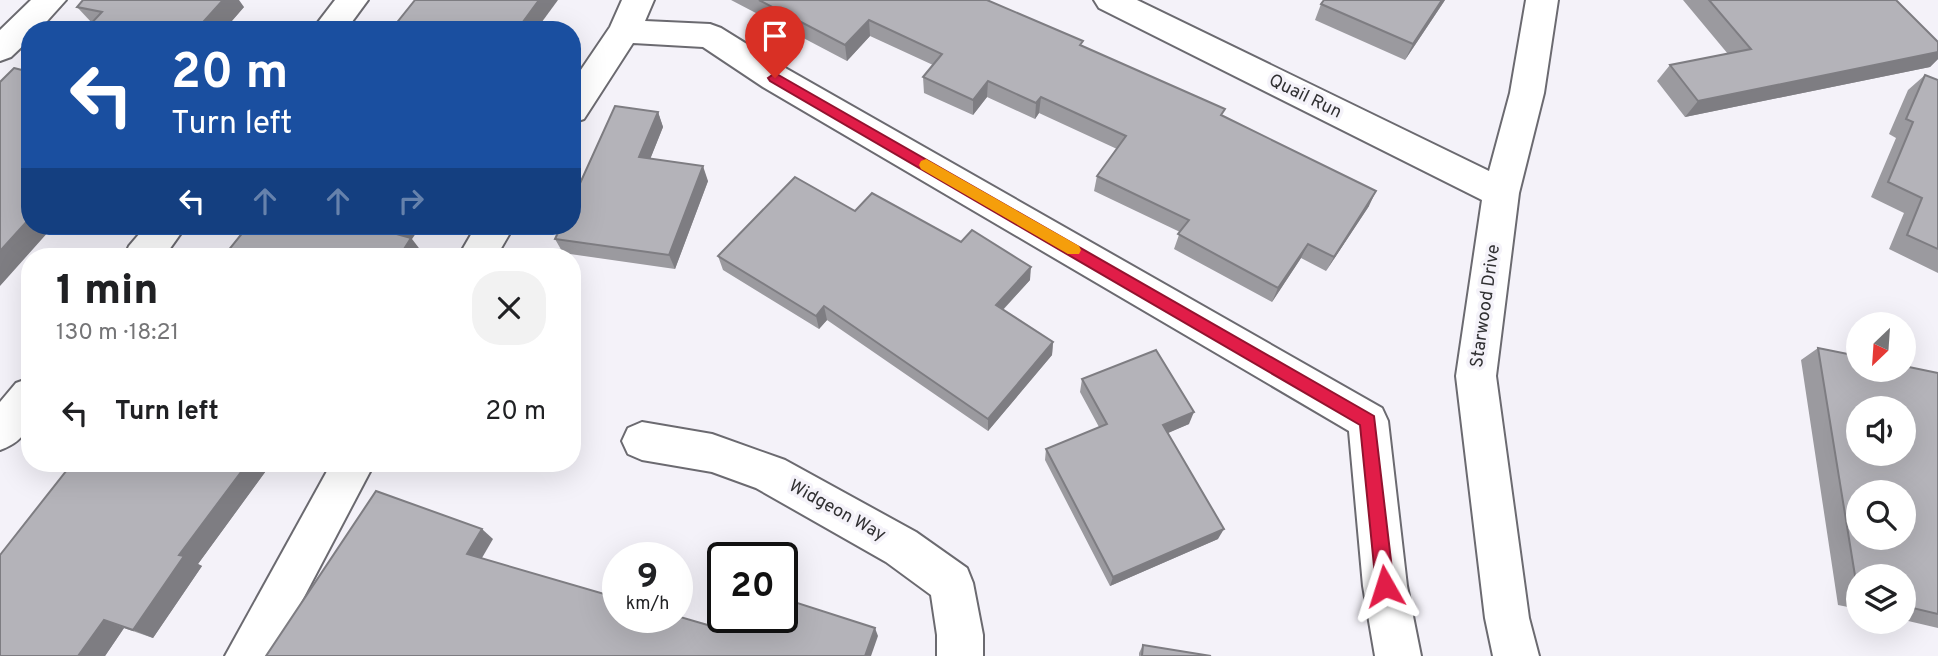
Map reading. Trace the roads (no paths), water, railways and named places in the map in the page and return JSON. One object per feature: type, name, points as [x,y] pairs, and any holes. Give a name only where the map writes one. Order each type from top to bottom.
[{"type":"street","points":[[29,21],[50,0]]},
{"type":"street","points":[[335,21],[352,0]]},
{"type":"street","name":"Quail Run","points":[[1110,0],[1501,193]]},
{"type":"street","name":"Starwood Drive","points":[[1516,656],[1507,618],[1476,376],[1501,193],[1527,93],[1542,0]]},
{"type":"street","points":[[581,96],[631,15],[710,36],[775,78],[1368,421],[1385,586],[1398,656]]},
{"type":"street","points":[[0,49],[21,28]]},
{"type":"street","points":[[0,432],[21,407]]},
{"type":"street","name":"Widgeon Way","points":[[642,441],[712,453],[770,474],[901,547],[951,583],[960,635],[960,656]]},
{"type":"street","points":[[248,656],[349,472]]}]
